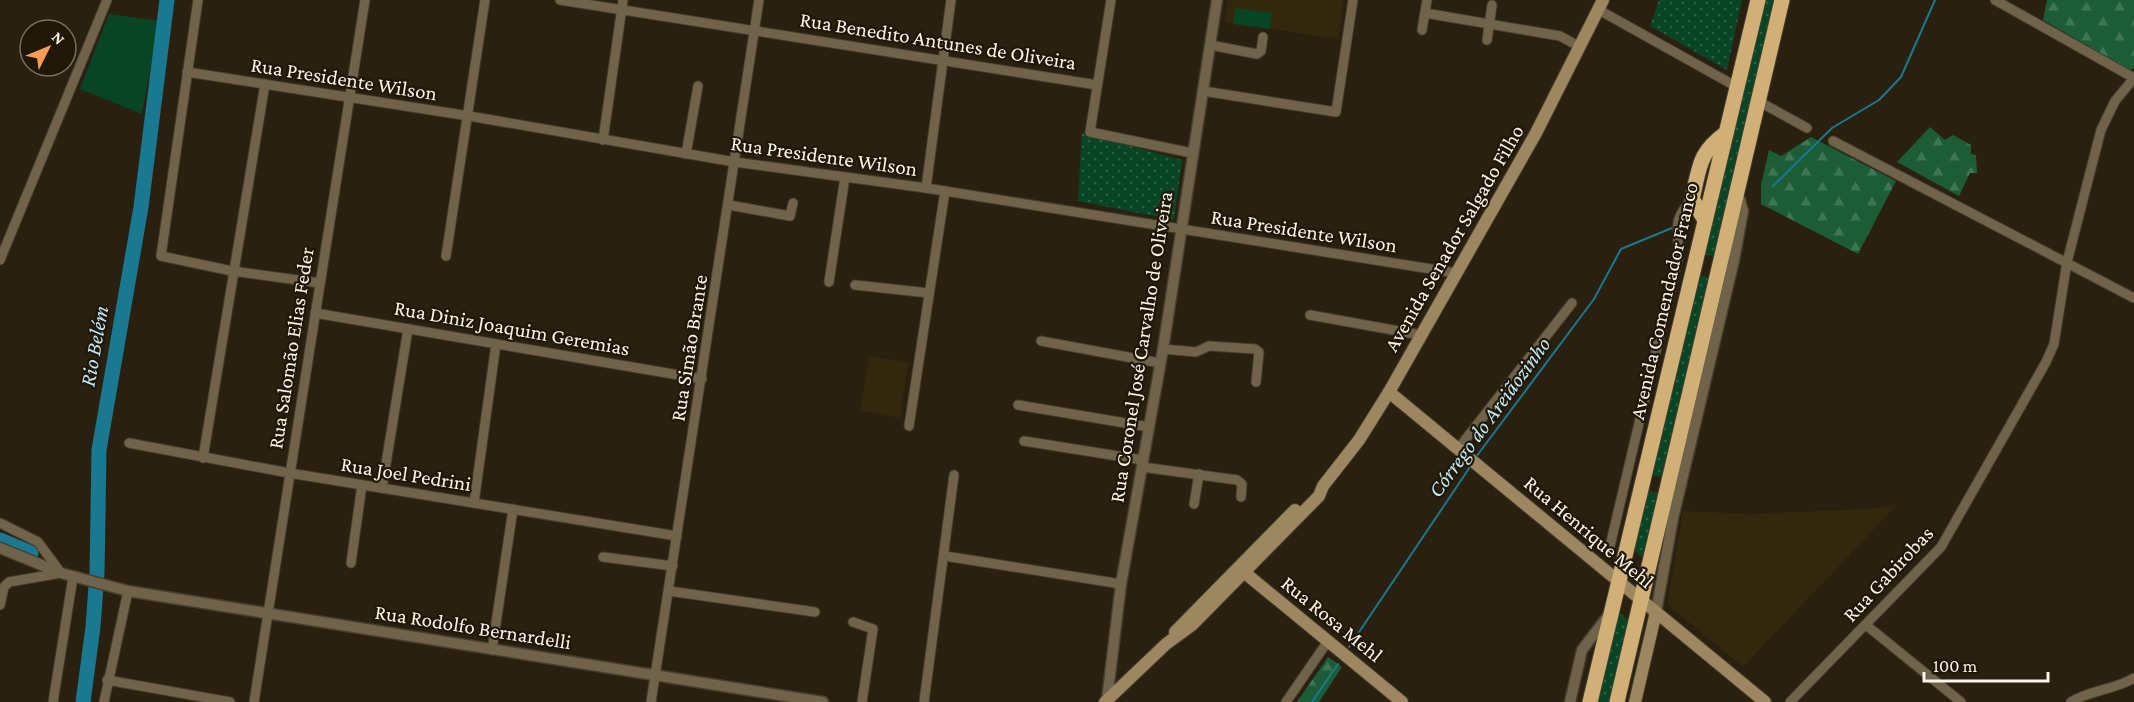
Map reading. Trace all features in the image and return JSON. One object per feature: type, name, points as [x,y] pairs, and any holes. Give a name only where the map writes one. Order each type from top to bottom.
[{"type":"highway","name":"Avenida Comendador Franco","points":[[1590,702],[1758,0]]},
{"type":"highway","points":[[1617,702],[1782,0]]},
{"type":"highway","points":[[1705,220],[1692,199],[1703,153],[1710,144],[1726,133]]},
{"type":"highway","points":[[1694,266],[1698,262],[1706,261],[1714,265],[1718,273]]},
{"type":"highway","points":[[1645,472],[1645,479],[1652,484],[1669,483]]},
{"type":"main road","name":"Avenida Senador Salgado Filho","points":[[1106,701],[1166,644],[1192,625],[1243,568],[1312,504],[1323,486],[1348,457],[1389,392],[1536,133],[1601,5]]},
{"type":"main road","name":"Rua Henrique Mehl","points":[[1389,392],[1765,702]]},
{"type":"main road","name":"Rua Rosa Mehl","points":[[1243,568],[1402,702]]},
{"type":"main road","points":[[1635,702],[1656,612]]},
{"type":"street","points":[[0,260],[4,239],[107,0]]},
{"type":"street","points":[[198,0],[161,256],[232,271],[320,282]]},
{"type":"street","name":"Rua Salomão Elias Feder","points":[[254,702],[364,0]]},
{"type":"street","points":[[446,256],[485,0]]},
{"type":"street","name":"Rua Benedito Antunes de Oliveira","points":[[560,0],[622,5],[754,30],[1097,85]]},
{"type":"street","name":"Rua Simão Brante","points":[[651,702],[759,0]]},
{"type":"street","points":[[926,188],[951,0]]},
{"type":"street","points":[[1111,0],[1090,132],[1192,153]]},
{"type":"street","name":"Rua Coronel José Carvalho de Oliveira","points":[[1106,701],[1121,584],[1163,349],[1217,0]]},
{"type":"street","points":[[1203,91],[1336,112],[1353,0]]},
{"type":"street","points":[[1422,30],[1426,0]]},
{"type":"street","points":[[1998,1],[2134,78]]},
{"type":"street","points":[[603,140],[622,5]]},
{"type":"street","points":[[1486,40],[1492,5]]},
{"type":"street","points":[[1601,5],[1737,87]]},
{"type":"street","points":[[1425,12],[1560,36],[1580,47]]},
{"type":"street","points":[[1210,45],[1257,54],[1261,51],[1263,37]]},
{"type":"street","name":"Rua Presidente Wilson","points":[[187,72],[469,116],[735,162],[926,188],[1456,273]]},
{"type":"street","name":"Rua Gabirobas","points":[[1790,702],[1941,547],[2046,362],[2054,344],[2067,262],[2101,130],[2115,101],[2134,78]]},
{"type":"street","points":[[203,458],[232,271],[265,84]]},
{"type":"street","points":[[686,154],[698,86]]},
{"type":"street","points":[[1758,102],[1808,128]]},
{"type":"street","points":[[1833,141],[2134,298]]},
{"type":"street","points":[[829,282],[845,177]]},
{"type":"street","points":[[909,426],[945,191]]},
{"type":"street","points":[[1656,612],[1673,518],[1736,249],[1743,211],[1738,193]]},
{"type":"street","name":"Avenida Comendador Franco","points":[[1610,546],[1678,258],[1675,227],[1677,218],[1692,199]]},
{"type":"street","points":[[729,205],[790,216],[793,203]]},
{"type":"street","points":[[855,285],[929,293]]},
{"type":"street","points":[[1458,449],[1572,303]]},
{"type":"street","name":"Rua Diniz Joaquim Geremias","points":[[315,313],[702,379]]},
{"type":"street","points":[[1310,315],[1421,335]]},
{"type":"street","points":[[382,488],[408,329]]},
{"type":"street","points":[[1041,341],[1160,363]]},
{"type":"street","points":[[474,503],[495,344]]},
{"type":"street","points":[[1163,349],[1196,352],[1209,346],[1255,348],[1259,352],[1256,382]]},
{"type":"street","points":[[1018,405],[1149,427]]},
{"type":"street","points":[[1024,441],[1240,481],[1241,497]]},
{"type":"street","name":"Rua Joel Pedrini","points":[[129,443],[289,473],[677,536]]},
{"type":"street","points":[[1194,504],[1199,474]]},
{"type":"street","points":[[924,702],[945,556],[943,542],[954,475]]},
{"type":"street","points":[[351,563],[362,485]]},
{"type":"street","points":[[492,650],[513,509]]},
{"type":"street","points":[[0,523],[38,542],[61,573],[9,582],[4,587],[0,605]]},
{"type":"street","name":"Rua Rodolfo Bernardelli","points":[[0,548],[61,573],[122,590],[823,702]]},
{"type":"street","points":[[945,556],[1121,584]]},
{"type":"street","points":[[603,557],[673,566]]},
{"type":"street","points":[[53,702],[78,578]]},
{"type":"street","points":[[104,702],[122,590]]},
{"type":"street","points":[[669,591],[815,612]]},
{"type":"street","name":"Avenida Comendador Franco","points":[[1570,702],[1582,650],[1612,611]]},
{"type":"street","points":[[853,622],[873,628],[862,702]]},
{"type":"street","points":[[1866,625],[1961,702]]},
{"type":"street","points":[[1286,702],[1328,641]]},
{"type":"street","points":[[2071,702],[2079,697],[2120,686],[2134,678]]},
{"type":"street","points":[[107,681],[230,702]]},
{"type":"shaded area","points":[[1228,0],[1344,0],[1338,39],[1224,22]]},
{"type":"shaded area","points":[[869,356],[909,362],[900,418],[860,411]]},
{"type":"shaded area","points":[[1897,505],[1743,667],[1667,604],[1683,511],[1751,514],[1869,509]]},
{"type":"green space","points":[[1659,0],[1742,0],[1727,70],[1650,26]]},
{"type":"green space","points":[[1762,0],[1776,0],[1715,260],[1712,256],[1704,254]]},
{"type":"green space","points":[[2047,0],[2134,0],[2134,68],[2130,70],[2043,20]]},
{"type":"green space","points":[[1235,8],[1272,13],[1270,29],[1233,24]]},
{"type":"green space","points":[[109,14],[159,21],[142,114],[80,89]]},
{"type":"green space","points":[[1930,127],[1945,140],[1953,135],[1971,145],[1971,154],[1976,155],[1977,173],[1970,173],[1959,196],[1897,162]]},
{"type":"green space","points":[[1082,133],[1182,160],[1174,220],[1078,201]]},
{"type":"green space","points":[[1811,137],[1896,181],[1858,254],[1761,204],[1761,185],[1769,150],[1781,156]]},
{"type":"green space","points":[[1704,275],[1710,281],[1662,476],[1655,476],[1652,474],[1698,277]]},
{"type":"green space","points":[[1647,486],[1652,492],[1659,492],[1644,559],[1633,549]]},
{"type":"green space","points":[[1619,612],[1629,621],[1610,702],[1597,702]]},
{"type":"green space","points":[[1328,657],[1342,667],[1319,702],[1297,702]]},
{"type":"waterway","name":"Rio Belém","points":[[83,702],[93,627],[97,573],[99,450],[141,207],[167,0]]},
{"type":"waterway","name":"Córrego do Areiãozinho","points":[[1773,186],[1832,128],[1879,100],[1901,77],[1935,0]]},
{"type":"waterway","name":"Córrego do Areiãozinho","points":[[1476,457],[1594,299],[1621,249],[1672,228]]},
{"type":"waterway","name":"Córrego do Areiãozinho","points":[[1349,647],[1472,464]]},
{"type":"waterway","points":[[0,540],[31,553]]},
{"type":"waterway","name":"Córrego do Areiãozinho","points":[[1312,702],[1338,664]]}]
